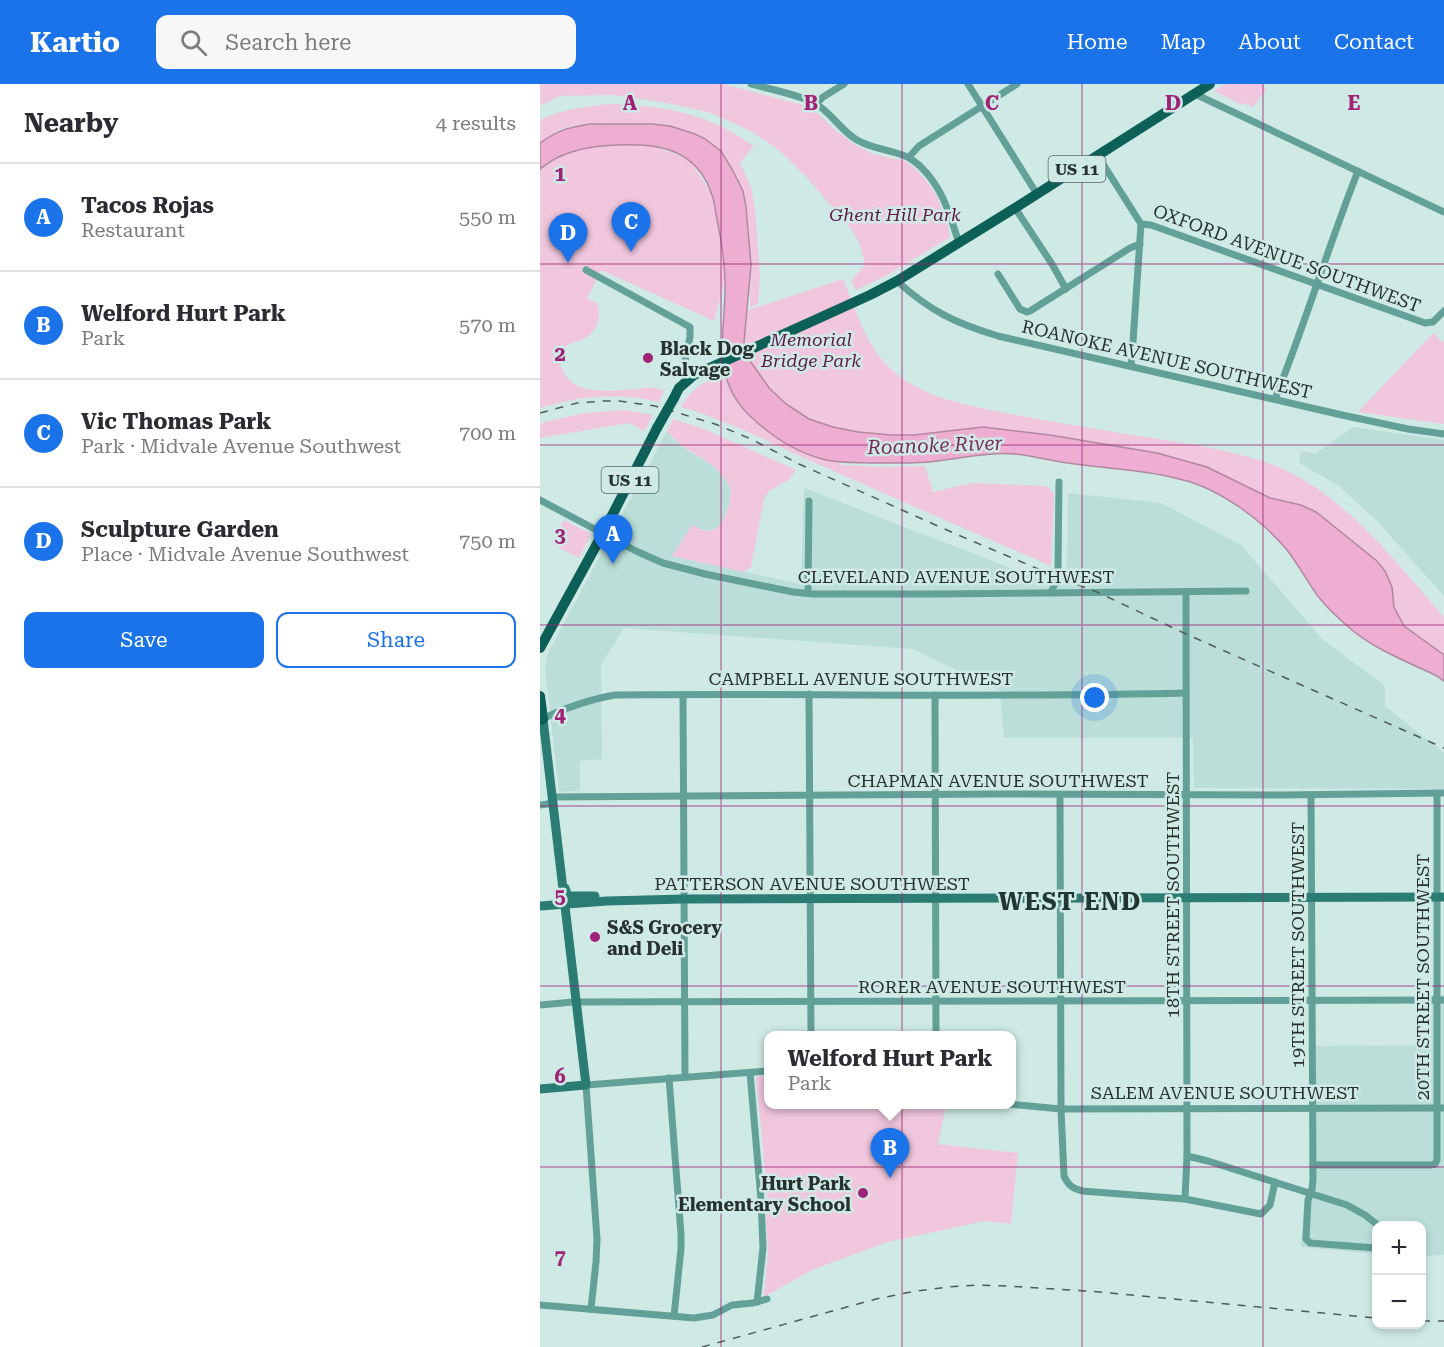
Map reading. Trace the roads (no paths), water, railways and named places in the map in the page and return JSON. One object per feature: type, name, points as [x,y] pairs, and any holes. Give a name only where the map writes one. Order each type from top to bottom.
[{"type":"main road","name":"US 11","points":[[540,648],[657,428],[679,388],[686,381],[897,281],[1209,84]]},
{"type":"main road","points":[[540,696],[586,1085],[540,1089]]},
{"type":"main road","points":[[563,883],[568,895],[603,896],[614,900]]},
{"type":"main road","name":"PATTERSON AVENUE SOUTHWEST","points":[[540,906],[614,900],[684,899],[1441,897]]},
{"type":"street","points":[[751,84],[808,100],[825,110],[845,132],[858,141],[870,147],[909,157],[924,170],[940,192],[959,243]]},
{"type":"street","points":[[816,104],[844,84]]},
{"type":"street","points":[[968,84],[1037,194]]},
{"type":"street","points":[[909,157],[919,146],[1017,84]]},
{"type":"street","points":[[1195,94],[1444,212]]},
{"type":"street","name":"OXFORD AVENUE SOUTHWEST","points":[[1098,156],[1141,224],[1151,225],[1425,324],[1433,322],[1444,311]]},
{"type":"street","points":[[1275,399],[1358,171]]},
{"type":"street","points":[[1015,208],[1066,289]]},
{"type":"street","points":[[1131,366],[1141,224]]},
{"type":"street","points":[[998,274],[1020,309],[1027,312],[1140,243]]},
{"type":"street","points":[[586,270],[690,327],[682,375],[686,381]]},
{"type":"street","name":"ROANOKE AVENUE SOUTHWEST","points":[[897,281],[934,310],[963,324],[998,336],[1408,429],[1444,434]]},
{"type":"street","points":[[1051,593],[1058,568],[1059,482]]},
{"type":"street","name":"CLEVELAND AVENUE SOUTHWEST","points":[[540,500],[663,563],[793,592],[1246,591]]},
{"type":"street","points":[[808,593],[809,501]]},
{"type":"street","name":"18TH STREET SOUTHWEST","points":[[1185,1199],[1187,1156],[1186,592]]},
{"type":"street","name":"CAMPBELL AVENUE SOUTHWEST","points":[[541,719],[606,697],[1186,693]]},
{"type":"street","points":[[809,694],[810,1031]]},
{"type":"street","points":[[683,695],[685,1077]]},
{"type":"street","points":[[935,695],[936,1031]]},
{"type":"street","name":"CHAPMAN AVENUE SOUTHWEST","points":[[540,805],[553,800],[684,796],[1440,793]]},
{"type":"street","name":"20TH STREET SOUTHWEST","points":[[1312,1165],[1431,1165],[1437,1160],[1441,1108],[1440,793]]},
{"type":"street","points":[[1060,795],[1061,1109],[1064,1176],[1068,1185],[1082,1191],[1185,1199],[1261,1214],[1270,1205],[1275,1182]]},
{"type":"street","name":"19TH STREET SOUTHWEST","points":[[1311,795],[1313,1180],[1308,1200],[1306,1239],[1310,1243],[1372,1248]]},
{"type":"street","name":"RORER AVENUE SOUTHWEST","points":[[540,1005],[576,1002],[1441,1000]]},
{"type":"street","points":[[591,1309],[597,1239],[586,1085],[764,1071]]},
{"type":"street","points":[[750,1073],[763,1248],[757,1302]]},
{"type":"street","points":[[669,1078],[681,1234],[674,1316]]},
{"type":"street","name":"SALEM AVENUE SOUTHWEST","points":[[1016,1105],[1061,1109],[1441,1108]]},
{"type":"street","points":[[1187,1156],[1355,1209],[1372,1221]]},
{"type":"street","points":[[540,1305],[704,1317],[732,1305],[767,1299]]},
{"type":"water","name":"Roanoke River","points":[[590,124],[670,126],[695,134],[721,151],[743,191],[746,207],[751,265],[744,342],[750,361],[770,389],[786,404],[809,419],[858,432],[914,435],[983,427],[1050,435],[1157,453],[1207,467],[1270,498],[1301,505],[1316,512],[1377,561],[1385,571],[1392,587],[1394,607],[1404,626],[1444,655],[1444,681],[1382,650],[1352,630],[1321,600],[1287,550],[1266,528],[1226,498],[1197,484],[1157,474],[1015,454],[914,463],[836,462],[803,452],[775,436],[750,416],[737,401],[724,368],[722,351],[724,264],[714,201],[707,183],[693,164],[684,157],[663,148],[651,146],[598,146],[558,157],[540,169],[540,143],[564,130]]},
{"type":"railway","points":[[540,413],[577,403],[619,401],[655,406],[715,424],[958,535],[1097,592],[1186,634],[1444,748]]},
{"type":"railway","points":[[702,1347],[876,1299],[916,1291],[977,1285],[1088,1291],[1372,1318]]},
{"type":"railway","points":[[1426,1321],[1444,1321]]},
{"type":"place","name":"Vic Thomas Park","points":[[631,252]]},
{"type":"place","name":"Sculpture Garden","points":[[568,263]]},
{"type":"place","name":"Black Dog Salvage","points":[[648,358]]},
{"type":"place","name":"Tacos Rojas","points":[[613,564]]},
{"type":"place","name":"S&S Grocery and Deli","points":[[595,937]]},
{"type":"place","name":"Welford Hurt Park","points":[[890,1178]]},
{"type":"place","name":"Hurt Park Elementary School","points":[[863,1193]]},
{"type":"district","name":"WEST END","points":[[1070,902]]},
{"type":"park label","name":"Ghent Hill Park","points":[[895,214]]},
{"type":"park label","name":"Memorial Bridge Park","points":[[811,349]]}]
